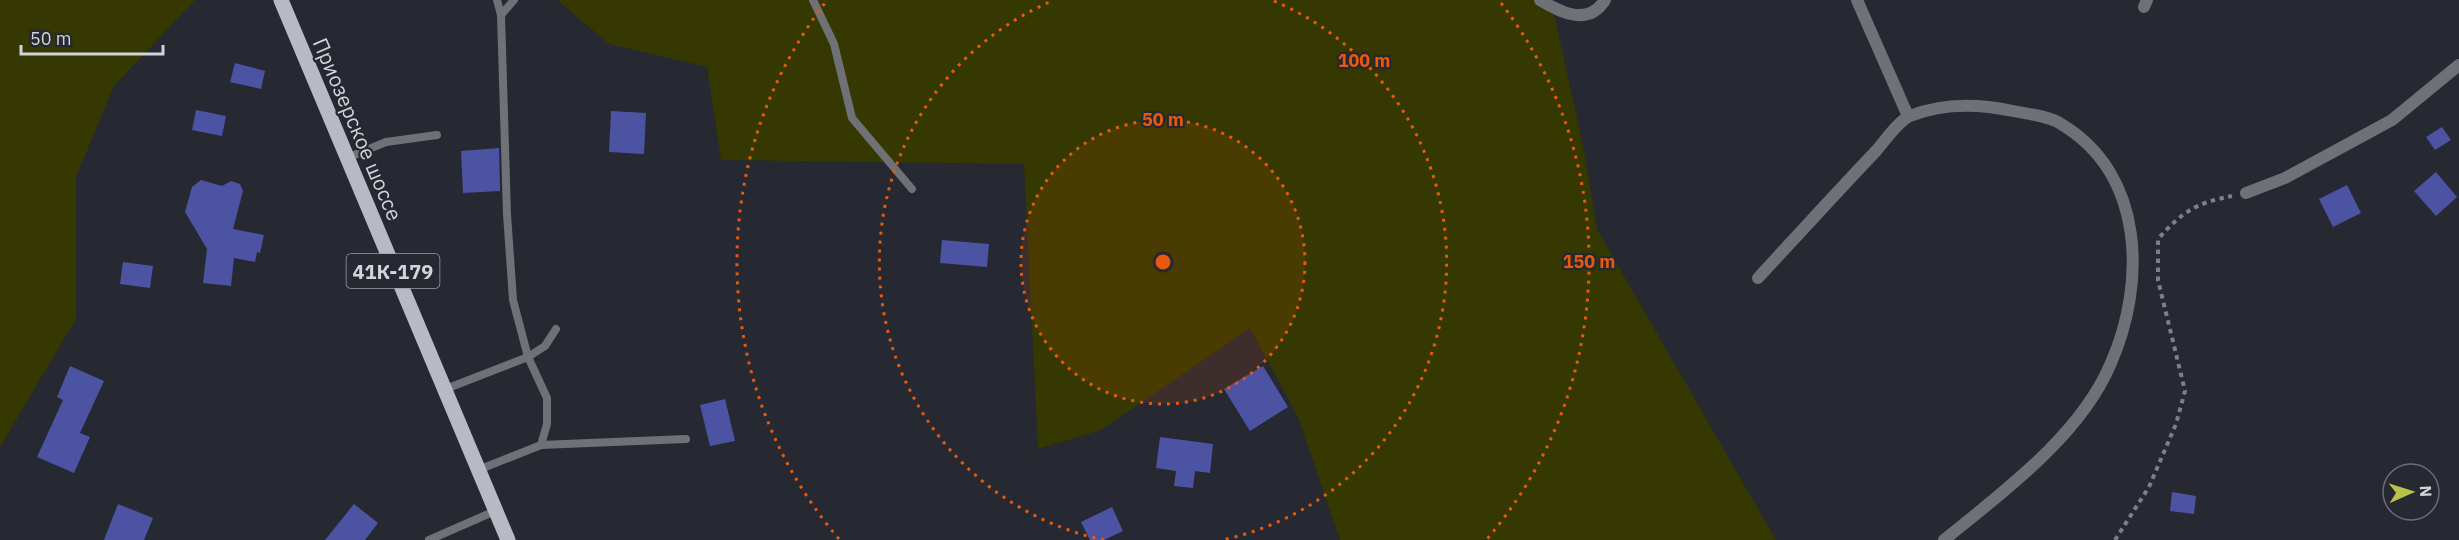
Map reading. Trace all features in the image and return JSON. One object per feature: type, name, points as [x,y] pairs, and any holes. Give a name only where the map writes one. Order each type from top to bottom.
[{"type":"main road","name":"Приозерское шоссе","points":[[281,0],[508,540]]},
{"type":"street","points":[[1540,0],[1565,15],[1581,16],[1602,5],[1605,0]]},
{"type":"street","points":[[1857,0],[1908,116]]},
{"type":"street","points":[[2246,193],[2286,178],[2392,120],[2459,65]]},
{"type":"street","points":[[1758,278],[1908,116],[1950,107],[1988,106],[2060,123],[2085,142],[2107,167],[2123,193],[2130,223],[2133,252],[2131,294],[2125,327],[2101,384],[2055,443],[2010,487],[1944,540]]},
{"type":"lane","points":[[497,0],[501,15],[507,214],[513,300],[528,357],[547,399],[547,424],[541,445]]},
{"type":"lane","points":[[501,15],[514,0]]},
{"type":"lane","points":[[813,0],[834,44],[852,118],[912,189]]},
{"type":"lane","points":[[347,158],[386,142],[437,135]]},
{"type":"lane","points":[[443,390],[528,357],[545,346],[556,329]]},
{"type":"lane","points":[[478,470],[541,445],[686,439]]},
{"type":"lane","points":[[429,540],[495,511]]},
{"type":"path","points":[[2115,540],[2149,487],[2176,424],[2186,391],[2158,280],[2158,239],[2179,215],[2202,202],[2246,193]]},
{"type":"shaded area","points":[[0,0],[195,0],[114,86],[76,177],[76,319],[0,447]]},
{"type":"shaded area","points":[[557,0],[1551,0],[1583,145],[1597,229],[1776,540],[1340,540],[1298,417],[1250,328],[1101,430],[1038,449],[1024,164],[721,160],[707,67],[609,44]]},
{"type":"building","points":[[235,63],[265,71],[261,89],[230,82]]},
{"type":"building","points":[[196,110],[226,116],[222,136],[192,130]]},
{"type":"building","points":[[611,111],[646,113],[644,154],[609,152]]},
{"type":"building","points":[[2442,127],[2451,140],[2435,150],[2426,137]]},
{"type":"building","points":[[499,148],[500,191],[463,193],[461,151]]},
{"type":"building","points":[[2436,172],[2457,197],[2436,216],[2414,191]]},
{"type":"building","points":[[201,180],[222,186],[231,181],[240,184],[243,191],[233,229],[264,235],[260,253],[257,252],[255,262],[234,258],[231,286],[203,283],[207,249],[185,212],[192,187]]},
{"type":"building","points":[[2347,185],[2361,213],[2333,227],[2319,199]]},
{"type":"building","points":[[942,240],[989,244],[987,267],[940,263]]},
{"type":"building","points":[[123,262],[153,266],[150,288],[120,284]]},
{"type":"building","points":[[70,366],[104,381],[80,433],[90,437],[74,473],[37,457],[63,400],[57,397]]},
{"type":"building","points":[[1263,366],[1288,407],[1250,431],[1224,389]]},
{"type":"building","points":[[725,399],[735,441],[710,446],[700,405]]},
{"type":"building","points":[[1160,437],[1213,444],[1210,473],[1195,471],[1193,488],[1174,486],[1176,471],[1156,468]]},
{"type":"building","points":[[2172,492],[2196,496],[2194,514],[2170,511]]},
{"type":"building","points":[[118,504],[153,518],[144,540],[104,540]]},
{"type":"building","points":[[354,504],[378,523],[365,540],[325,540]]},
{"type":"building","points":[[1112,507],[1123,531],[1104,540],[1090,540],[1081,522]]}]
